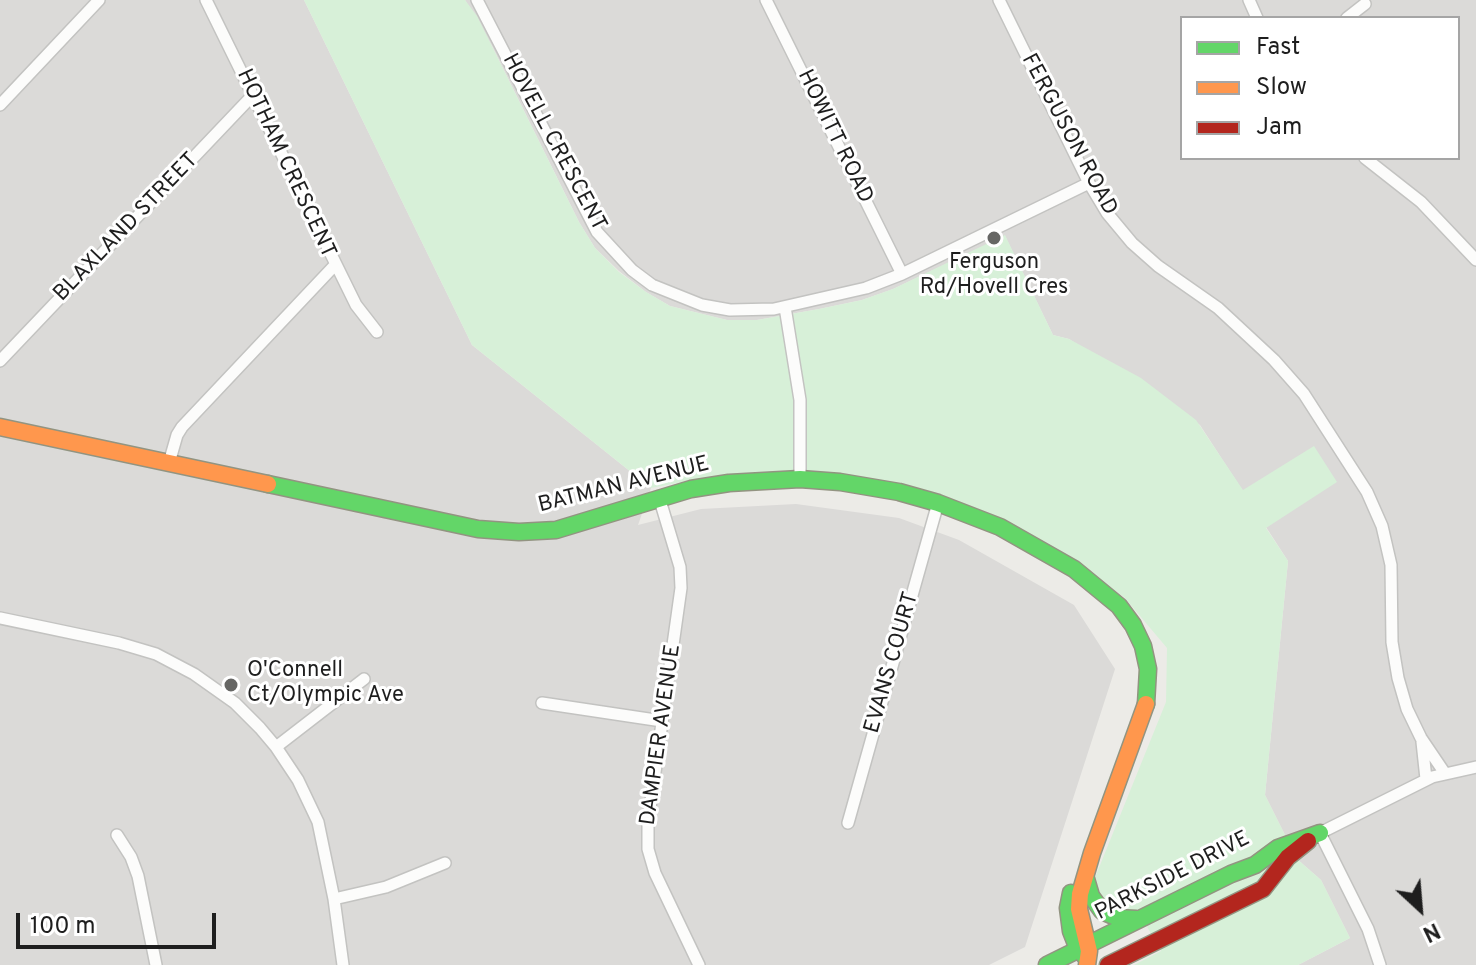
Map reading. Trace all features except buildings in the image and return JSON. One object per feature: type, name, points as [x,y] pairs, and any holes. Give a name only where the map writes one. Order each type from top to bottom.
[{"type":"street","name":"HOTHAM CRESCENT","points":[[169,463],[172,447],[182,427],[335,265],[206,0]]},
{"type":"street","name":"HOVELL CRESCENT","points":[[477,0],[584,211],[611,249],[652,285],[702,305],[741,310],[785,307],[843,295],[902,274],[1089,183]]},
{"type":"street","name":"HOWITT ROAD","points":[[766,0],[902,274]]},
{"type":"street","name":"FERGUSON ROAD","points":[[999,0],[1089,183],[1107,213],[1132,243],[1158,266],[1218,308],[1274,360],[1304,394],[1367,492],[1382,526],[1391,565],[1392,642],[1398,678],[1407,709],[1421,738],[1444,772]]},
{"type":"street","points":[[0,105],[95,1]]},
{"type":"street","points":[[1350,16],[1365,4]]},
{"type":"street","name":"BLAXLAND STREET","points":[[0,361],[253,95]]},
{"type":"street","points":[[1368,160],[1421,202],[1476,260]]},
{"type":"street","points":[[335,265],[356,305],[377,332]]},
{"type":"street","points":[[785,307],[800,400],[800,479]]},
{"type":"street","name":"BATMAN AVENUE","points":[[0,427],[448,524],[519,532],[556,530],[659,497],[729,483],[800,479],[899,492],[1000,527],[1074,569],[1119,606],[1143,646],[1149,692],[1144,716],[1090,861],[1077,877],[1068,903],[1070,926],[1085,954]]},
{"type":"street","name":"DAMPIER AVENUE","points":[[659,497],[680,567],[681,588],[648,822],[648,849],[655,873],[699,965]]},
{"type":"street","name":"EVANS COURT","points":[[848,823],[938,503]]},
{"type":"street","points":[[0,618],[156,654],[194,674],[235,703],[276,747],[298,780],[318,822],[334,899],[343,965]]},
{"type":"street","points":[[276,747],[364,679]]},
{"type":"street","points":[[542,703],[662,721]]},
{"type":"street","name":"FERGUSON ROAD","points":[[1421,738],[1426,779]]},
{"type":"street","name":"PARKSIDE DRIVE","points":[[1047,965],[1085,954],[1141,918],[1255,865],[1278,848],[1320,833],[1426,779],[1444,772],[1476,767]]},
{"type":"street","points":[[1320,833],[1368,929],[1380,965]]},
{"type":"street","name":"PARKSIDE DRIVE","points":[[1108,965],[1263,889],[1288,857],[1320,833]]},
{"type":"street","points":[[117,835],[131,857],[138,876],[156,965]]},
{"type":"street","points":[[1090,861],[1088,888],[1102,911],[1123,919],[1141,918]]},
{"type":"street","points":[[334,899],[386,887],[445,863]]},
{"type":"street","points":[[1085,954],[1106,955],[1160,929],[1215,912]]},
{"type":"shaded area","points":[[0,0],[304,0],[472,345],[651,488],[638,525],[701,509],[796,504],[899,518],[959,540],[1074,605],[1115,669],[1025,947],[989,965],[0,965]]},
{"type":"shaded area","points":[[465,0],[1476,0],[1476,965],[1298,965],[1350,938],[1321,880],[1297,859],[1265,795],[1288,561],[1200,425],[1069,339],[1053,335],[1005,236],[893,289],[862,300],[757,320],[727,320],[670,306],[646,292],[595,248],[579,222],[492,46]]},
{"type":"green space","points":[[304,0],[465,0],[477,16],[579,222],[595,248],[619,272],[670,306],[727,320],[757,320],[862,300],[893,289],[1005,235],[1053,335],[1069,339],[1141,378],[1196,420],[1243,490],[1314,446],[1337,482],[1266,528],[1288,561],[1265,795],[1297,859],[1321,880],[1350,938],[1298,965],[1134,965],[1161,951],[1138,911],[1127,913],[1113,910],[1096,893],[1094,880],[1166,702],[1167,648],[1124,597],[1026,531],[932,492],[834,473],[725,474],[651,488],[472,345]]},
{"type":"traffic: fast","points":[[268,484],[478,529],[519,532],[556,530],[691,489],[729,483],[800,479],[899,492],[1000,527],[1074,569],[1119,606],[1143,646],[1148,669],[1146,704]]},
{"type":"traffic: fast","points":[[1047,965],[1255,865],[1278,848],[1320,833]]},
{"type":"traffic: fast","points":[[1086,879],[1091,896],[1102,911],[1118,918],[1136,919]]},
{"type":"traffic: fast","points":[[1071,893],[1068,908],[1071,931],[1078,949],[1086,957]]},
{"type":"traffic: slow","points":[[0,427],[268,484]]},
{"type":"traffic: slow","points":[[1087,965],[1089,951],[1079,909],[1080,894],[1146,704]]},
{"type":"traffic: jam","points":[[1108,965],[1263,889],[1288,857],[1308,841]]},
{"type":"place","name":"Ferguson Rd/Hovell Cres","points":[[994,238]]},
{"type":"place","name":"O'Connell Ct/Olympic Ave","points":[[231,685]]}]
